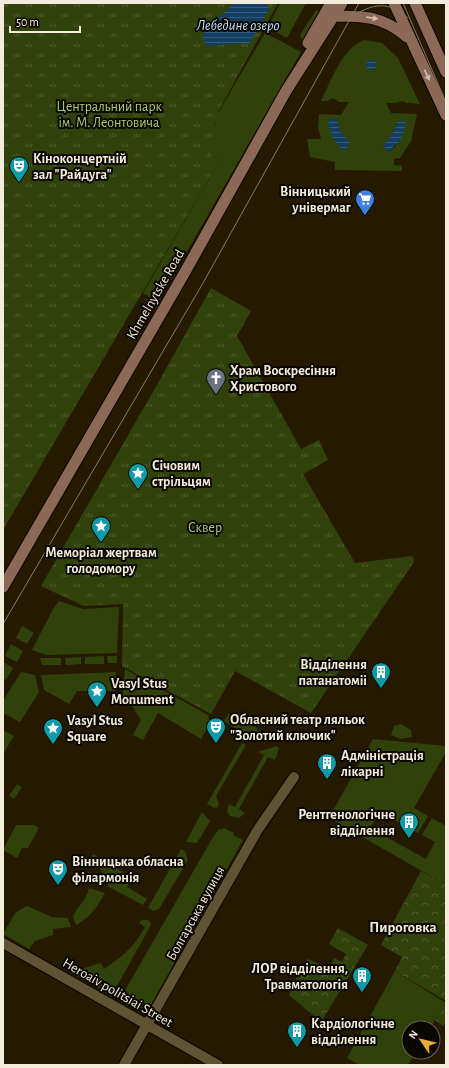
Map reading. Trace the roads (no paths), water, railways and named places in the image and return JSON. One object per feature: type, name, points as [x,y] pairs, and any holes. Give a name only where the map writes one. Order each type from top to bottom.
[{"type":"main road","points":[[286,91],[304,52],[330,3]]},
{"type":"main road","name":"Khmelnytske Road","points":[[3,587],[181,279],[286,91],[342,3]]},
{"type":"main road","points":[[394,3],[446,115]]},
{"type":"main road","points":[[415,3],[446,72]]},
{"type":"main road","points":[[334,16],[377,19],[395,27],[410,40]]},
{"type":"street","name":"Болгарська вулиця","points":[[124,1065],[257,830],[294,777]]},
{"type":"street","name":"Heroaiv politsiai Street","points":[[3,943],[218,1065]]},
{"type":"water","name":"Лебедине озеро","points":[[234,3],[263,3],[270,7],[250,43],[206,46],[202,35]]},
{"type":"water","points":[[369,60],[373,60],[375,61],[375,69],[369,70],[366,67],[366,63]]},
{"type":"water","points":[[328,119],[337,119],[340,131],[350,143],[344,151],[333,137]]},
{"type":"water","points":[[406,121],[401,140],[388,152],[383,145],[392,135],[397,122]]},
{"type":"tram line","points":[[3,624],[203,283],[359,3]]},
{"type":"tram line","points":[[403,3],[446,102]]},
{"type":"tram line","points":[[352,16],[367,9],[387,6],[394,8],[408,18]]},
{"type":"place","name":"Кіноконцертній зал \"Райдуга\"","points":[[19,183]]},
{"type":"place","name":"Вінницький універмаг","points":[[365,216]]},
{"type":"place","name":"Храм Воскресіння Христового","points":[[216,395]]},
{"type":"place","name":"Січовим стрільцям","points":[[138,490]]},
{"type":"place","name":"Меморіал жертвам голодомору","points":[[101,543]]},
{"type":"place","name":"Відділення патанатоміі","points":[[381,689]]},
{"type":"place","name":"Vasyl Stus Monument","points":[[97,708]]},
{"type":"place","name":"Обласний театр ляльок \"Золотий ключик\"","points":[[216,744]]},
{"type":"place","name":"Vasyl Stus Square","points":[[53,745]]},
{"type":"place","name":"Адміністрація лікарні","points":[[327,780]]},
{"type":"place","name":"Рентгенологічне відділення","points":[[409,839]]},
{"type":"place","name":"Вінницька обласна філармонія","points":[[58,886]]},
{"type":"place","name":"ЛОР відділення, Травматологія","points":[[362,993]]},
{"type":"place","name":"Кардіологічне відділення","points":[[297,1048]]},
{"type":"district","name":"Пироговка","points":[[403,927]]},
{"type":"park label","name":"Центральний парк ім. М. Леонтовича","points":[[109,114]]},
{"type":"park label","name":"Сквер","points":[[205,527]]}]
